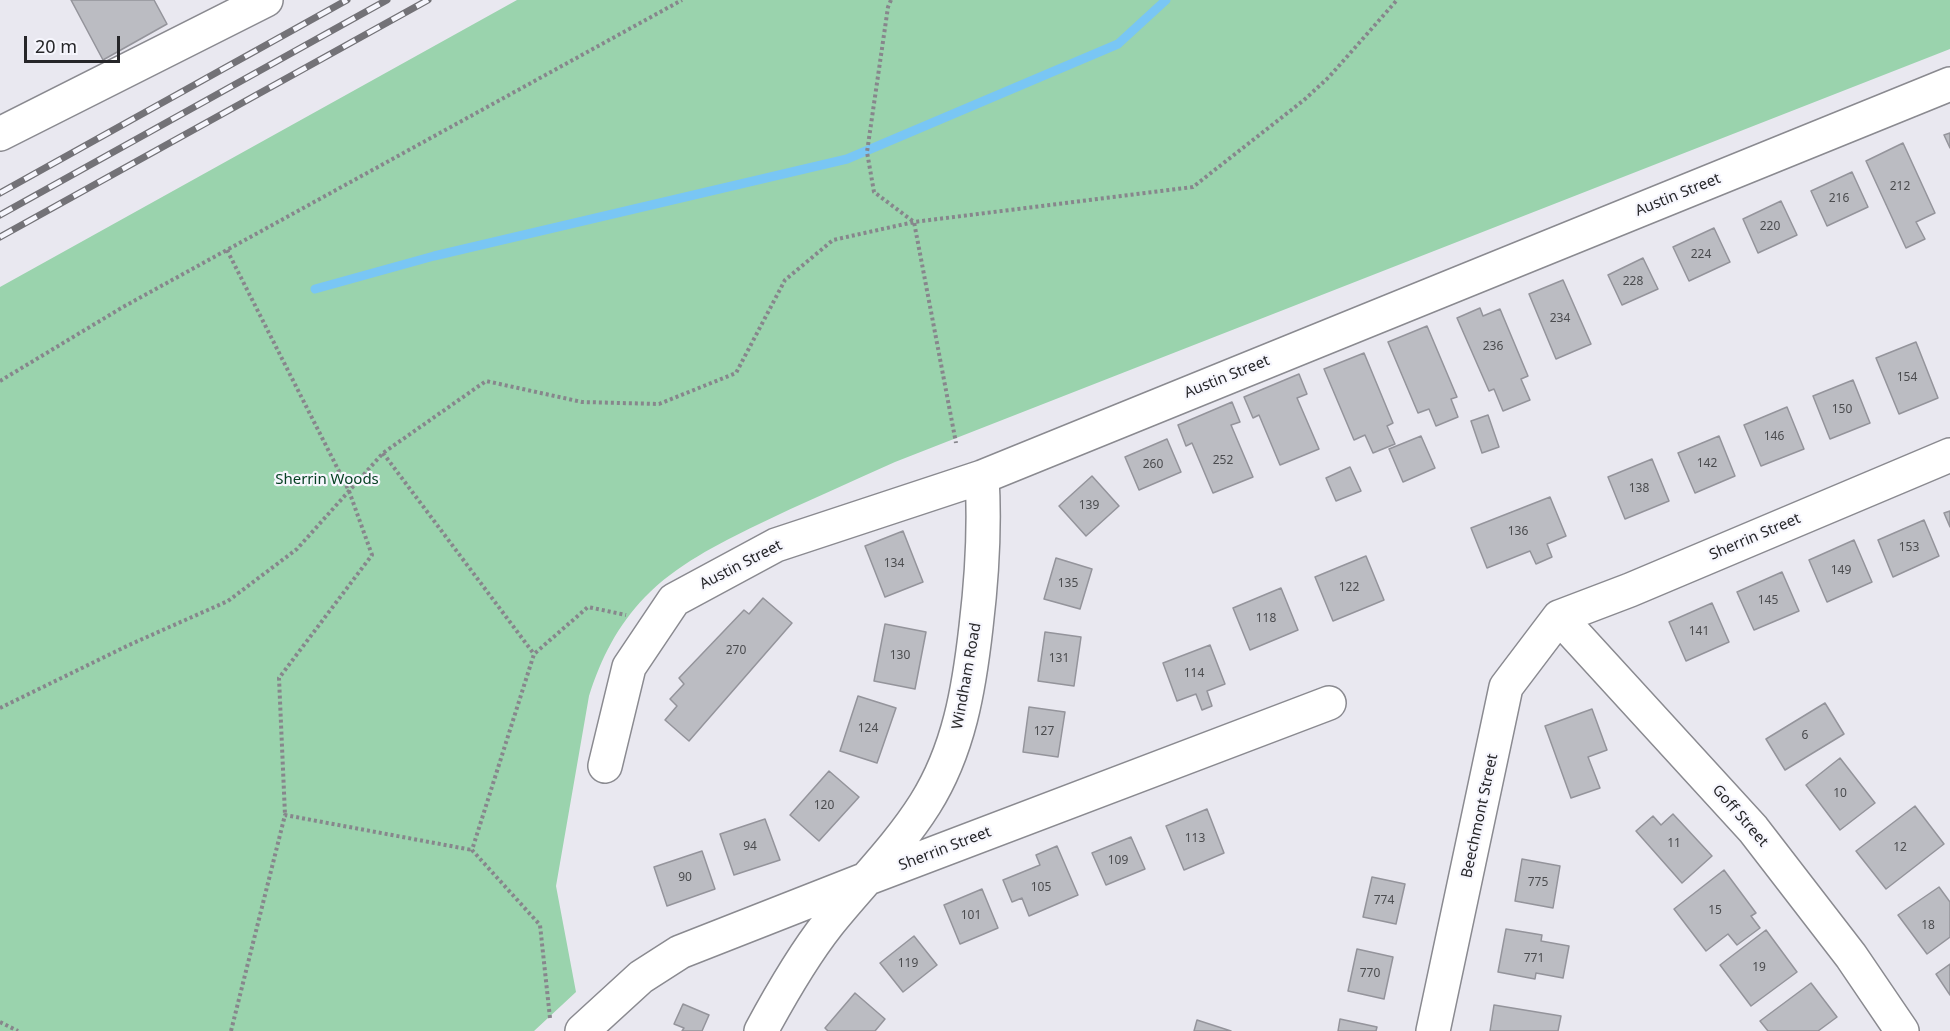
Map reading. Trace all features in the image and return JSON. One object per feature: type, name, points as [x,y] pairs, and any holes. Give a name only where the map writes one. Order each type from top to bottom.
[{"type":"street","points":[[0,134],[266,0]]},
{"type":"street","name":"Austin Street","points":[[606,766],[629,667],[674,600],[776,545],[982,477],[1950,84]]},
{"type":"street","name":"Sherrin Street","points":[[1559,617],[1630,590],[1950,455]]},
{"type":"street","name":"Windham Road","points":[[761,1031],[800,962],[924,805],[942,776],[964,710],[972,662],[980,597],[984,522],[982,477]]},
{"type":"street","name":"Beechmont Street","points":[[1433,1031],[1506,687],[1559,617]]},
{"type":"street","name":"Goff Street","points":[[1559,617],[1753,829],[1851,956],[1902,1031]]},
{"type":"street","name":"Sherrin Street","points":[[582,1031],[641,977],[680,952],[1329,703]]},
{"type":"path","points":[[0,381],[123,307],[682,0]]},
{"type":"path","points":[[891,0],[888,7],[867,152],[874,192],[914,222],[956,444]]},
{"type":"path","points":[[0,708],[129,645],[228,601],[297,549],[383,453],[486,381],[582,402],[659,404],[736,373],[785,280],[833,240],[914,222],[1193,187],[1304,100],[1329,77],[1397,0]]},
{"type":"path","points":[[227,250],[350,491],[372,555],[279,678],[285,815],[231,1031]]},
{"type":"path","points":[[383,453],[534,654]]},
{"type":"path","points":[[472,850],[534,654],[588,607],[659,623]]},
{"type":"path","points":[[285,815],[472,850],[540,925],[550,1019]]},
{"type":"path","points":[[0,1022],[18,1031]]},
{"type":"green space","name":"Sherrin Woods","points":[[517,0],[1950,0],[1950,49],[895,462],[757,525],[684,565],[657,585],[627,619],[605,655],[589,696],[556,886],[576,992],[534,1031],[0,1031],[0,287]]},
{"type":"building","points":[[71,0],[154,0],[167,24],[103,60]]},
{"type":"building","points":[[1950,133],[1950,148],[1944,135]]},
{"type":"building","points":[[1903,143],[1935,213],[1916,222],[1925,239],[1906,248],[1866,161]]},
{"type":"building","points":[[1852,172],[1868,207],[1827,226],[1811,191]]},
{"type":"building","points":[[1781,201],[1797,235],[1758,253],[1743,219]]},
{"type":"building","points":[[1714,228],[1730,262],[1689,281],[1673,247]]},
{"type":"building","points":[[1643,258],[1658,289],[1622,305],[1608,275]]},
{"type":"building","points":[[1563,280],[1591,344],[1556,359],[1529,294]]},
{"type":"building","points":[[1480,308],[1483,316],[1500,309],[1528,376],[1521,379],[1530,400],[1503,411],[1494,389],[1489,391],[1457,318]]},
{"type":"building","points":[[1427,326],[1457,397],[1451,399],[1458,417],[1436,426],[1429,409],[1418,413],[1388,342]]},
{"type":"building","points":[[1916,342],[1938,398],[1899,414],[1876,358]]},
{"type":"building","points":[[1364,353],[1393,423],[1387,426],[1395,444],[1373,453],[1365,435],[1354,440],[1324,369]]},
{"type":"building","points":[[1299,374],[1307,394],[1297,398],[1319,449],[1280,465],[1259,415],[1253,418],[1244,397]]},
{"type":"building","points":[[1853,380],[1870,423],[1830,439],[1813,396]]},
{"type":"building","points":[[1232,402],[1240,422],[1231,425],[1253,477],[1213,493],[1192,443],[1186,446],[1178,425]]},
{"type":"building","points":[[1787,407],[1804,449],[1761,466],[1744,425]]},
{"type":"building","points":[[1488,415],[1499,447],[1482,453],[1471,421]]},
{"type":"building","points":[[1421,436],[1435,468],[1403,482],[1389,449]]},
{"type":"building","points":[[1719,436],[1735,476],[1695,493],[1678,453]]},
{"type":"building","points":[[1167,439],[1181,472],[1139,490],[1125,457]]},
{"type":"building","points":[[1652,459],[1669,501],[1625,519],[1608,477]]},
{"type":"building","points":[[1350,467],[1361,491],[1336,501],[1326,478]]},
{"type":"building","points":[[1092,476],[1119,506],[1086,536],[1059,506]]},
{"type":"building","points":[[1550,497],[1566,536],[1547,544],[1552,557],[1536,564],[1530,551],[1487,568],[1471,528]]},
{"type":"building","points":[[1950,511],[1950,527],[1944,513]]},
{"type":"building","points":[[1924,520],[1939,556],[1893,577],[1878,540]]},
{"type":"building","points":[[903,531],[923,582],[885,597],[865,546]]},
{"type":"building","points":[[1854,540],[1872,582],[1827,602],[1809,560]]},
{"type":"building","points":[[1366,556],[1384,600],[1333,621],[1315,577]]},
{"type":"building","points":[[1056,558],[1092,569],[1080,609],[1044,599]]},
{"type":"building","points":[[1782,572],[1799,611],[1754,630],[1737,592]]},
{"type":"building","points":[[1281,588],[1298,630],[1250,650],[1233,608]]},
{"type":"building","points":[[763,598],[792,623],[689,741],[665,720],[677,706],[670,699],[684,684],[679,678],[744,610],[749,614]]},
{"type":"building","points":[[1712,603],[1729,642],[1686,661],[1669,622]]},
{"type":"building","points":[[885,624],[926,632],[915,689],[874,681]]},
{"type":"building","points":[[1045,632],[1081,637],[1074,686],[1038,681]]},
{"type":"building","points":[[1210,645],[1225,684],[1207,691],[1212,706],[1202,710],[1196,694],[1177,701],[1163,663]]},
{"type":"building","points":[[858,696],[896,708],[877,763],[840,751]]},
{"type":"building","points":[[1825,703],[1844,734],[1785,770],[1766,739]]},
{"type":"building","points":[[1029,707],[1065,712],[1058,757],[1023,752]]},
{"type":"building","points":[[1592,709],[1607,750],[1588,757],[1600,788],[1571,798],[1545,726]]},
{"type":"building","points":[[1840,758],[1875,803],[1840,830],[1806,785]]},
{"type":"building","points":[[829,771],[859,797],[819,841],[790,815]]},
{"type":"building","points":[[1915,806],[1944,844],[1886,889],[1856,851]]},
{"type":"building","points":[[1207,809],[1224,853],[1184,870],[1166,826]]},
{"type":"building","points":[[1673,814],[1712,856],[1682,883],[1636,831],[1653,816],[1661,825]]},
{"type":"building","points":[[765,819],[780,860],[734,875],[720,834]]},
{"type":"building","points":[[1131,837],[1145,869],[1106,885],[1092,853]]},
{"type":"building","points":[[1057,846],[1078,895],[1029,916],[1022,898],[1012,902],[1003,880],[1040,865],[1036,855]]},
{"type":"building","points":[[702,851],[715,889],[667,906],[654,867]]},
{"type":"building","points":[[1522,859],[1560,866],[1553,908],[1515,901]]},
{"type":"building","points":[[1724,870],[1756,913],[1751,916],[1760,928],[1737,945],[1728,934],[1706,951],[1674,909]]},
{"type":"building","points":[[1372,877],[1405,884],[1396,924],[1363,917]]},
{"type":"building","points":[[1939,887],[1950,902],[1950,937],[1927,954],[1898,915]]},
{"type":"building","points":[[982,889],[998,928],[960,944],[944,905]]},
{"type":"building","points":[[1506,929],[1542,935],[1541,941],[1569,946],[1563,978],[1536,973],[1535,979],[1498,972]]},
{"type":"building","points":[[1766,930],[1797,972],[1751,1006],[1720,965]]},
{"type":"building","points":[[914,936],[937,965],[903,992],[880,963]]},
{"type":"building","points":[[1357,949],[1393,957],[1384,999],[1348,991]]},
{"type":"building","points":[[1950,964],[1950,995],[1936,974]]},
{"type":"building","points":[[1811,983],[1837,1017],[1818,1031],[1768,1031],[1760,1021]]},
{"type":"building","points":[[855,993],[885,1019],[875,1031],[828,1031],[825,1028]]},
{"type":"building","points":[[683,1004],[709,1015],[702,1031],[682,1031],[684,1028],[674,1024]]},
{"type":"building","points":[[1494,1005],[1561,1016],[1558,1031],[1490,1031]]},
{"type":"building","points":[[1340,1019],[1377,1027],[1376,1031],[1338,1031]]},
{"type":"building","points":[[1197,1020],[1231,1031],[1194,1031]]},
{"type":"waterway","points":[[315,289],[434,256],[847,159],[1118,44],[1166,0]]},
{"type":"railway","points":[[0,193],[347,0]]},
{"type":"railway","points":[[0,215],[387,0]]},
{"type":"railway","points":[[0,237],[428,0]]}]
